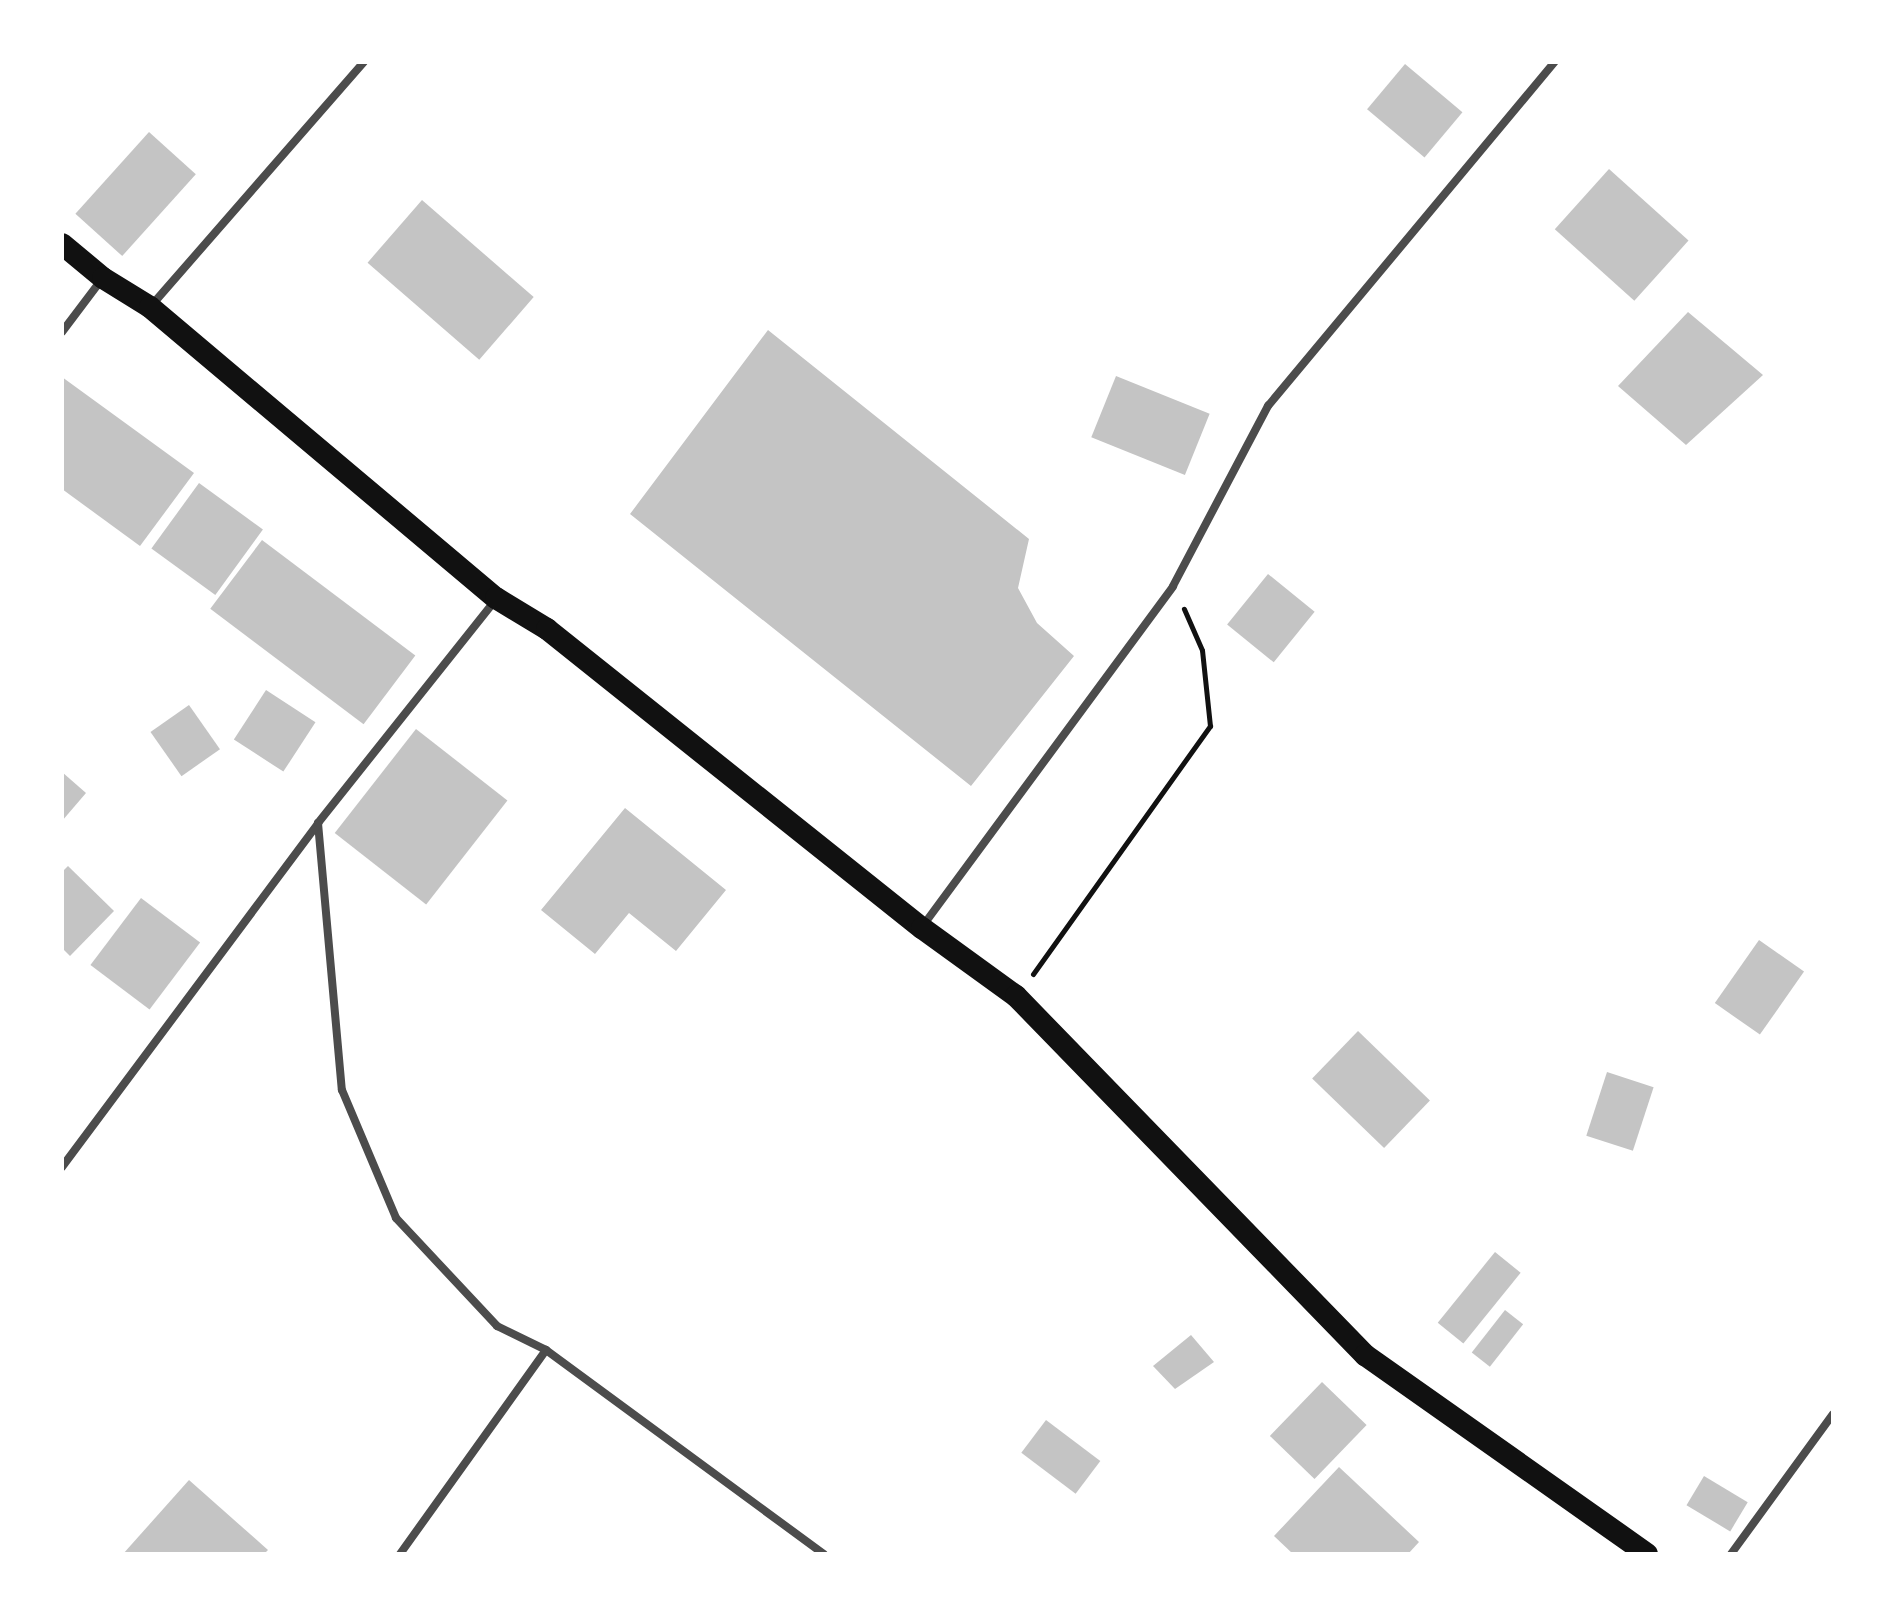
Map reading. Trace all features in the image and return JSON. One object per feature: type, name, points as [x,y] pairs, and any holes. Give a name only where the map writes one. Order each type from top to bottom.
[{"type":"highway","points":[[62,244],[103,278],[150,307],[496,598],[547,629],[922,928],[1016,996],[1365,1355],[1647,1554]]},
{"type":"street","points":[[150,307],[364,62]]},
{"type":"street","points":[[922,928],[1173,586],[1268,406],[1399,256],[1555,62]]},
{"type":"street","points":[[62,332],[103,278]]},
{"type":"street","points":[[62,1167],[318,823],[496,598]]},
{"type":"street","points":[[318,823],[342,1090],[396,1218],[497,1326],[546,1350],[824,1554]]},
{"type":"street","points":[[400,1554],[546,1350]]},
{"type":"street","points":[[1731,1554],[1833,1414]]},
{"type":"path","points":[[1016,996],[1210,726],[1202,650],[1173,586]]},
{"type":"building","points":[[1405,64],[1462,112],[1425,157],[1367,109]]},
{"type":"building","points":[[149,132],[196,174],[122,256],[75,214]]},
{"type":"building","points":[[1609,169],[1689,241],[1634,301],[1555,229]]},
{"type":"building","points":[[422,200],[534,297],[479,360],[368,263]]},
{"type":"building","points":[[1688,312],[1763,375],[1686,445],[1618,386]]},
{"type":"building","points":[[768,330],[1029,539],[1018,588],[1037,623],[1074,656],[971,786],[630,514]]},
{"type":"building","points":[[1116,376],[1210,414],[1185,475],[1091,437]]},
{"type":"building","points":[[62,377],[194,473],[140,546],[62,489]]},
{"type":"building","points":[[199,483],[263,529],[215,595],[151,549]]},
{"type":"building","points":[[262,540],[415,656],[364,724],[210,609]]},
{"type":"building","points":[[1268,574],[1315,612],[1274,662],[1227,625]]},
{"type":"building","points":[[266,690],[315,722],[283,772],[234,739]]},
{"type":"building","points":[[189,705],[220,749],[181,776],[150,732]]},
{"type":"building","points":[[416,729],[507,800],[426,904],[335,833]]},
{"type":"building","points":[[62,772],[86,793],[62,821]]},
{"type":"building","points":[[625,808],[726,890],[676,951],[629,913],[595,954],[541,910]]},
{"type":"building","points":[[68,866],[114,911],[70,956],[62,948],[62,872]]},
{"type":"building","points":[[141,898],[200,943],[150,1010],[90,965]]},
{"type":"building","points":[[1759,940],[1804,972],[1760,1035],[1715,1003]]},
{"type":"building","points":[[1358,1031],[1430,1100],[1384,1148],[1312,1078]]},
{"type":"building","points":[[1607,1072],[1654,1087],[1633,1151],[1586,1136]]},
{"type":"building","points":[[1495,1252],[1521,1273],[1463,1343],[1438,1323]]},
{"type":"building","points":[[1505,1310],[1523,1324],[1490,1367],[1472,1353]]},
{"type":"building","points":[[1191,1335],[1214,1362],[1175,1389],[1153,1366]]},
{"type":"building","points":[[1322,1382],[1367,1425],[1314,1479],[1270,1436]]},
{"type":"building","points":[[1046,1420],[1100,1461],[1076,1494],[1021,1453]]},
{"type":"building","points":[[1339,1467],[1419,1542],[1408,1554],[1293,1554],[1274,1536]]},
{"type":"building","points":[[1704,1476],[1748,1502],[1730,1531],[1686,1505]]},
{"type":"building","points":[[189,1480],[268,1550],[264,1554],[123,1554]]}]
